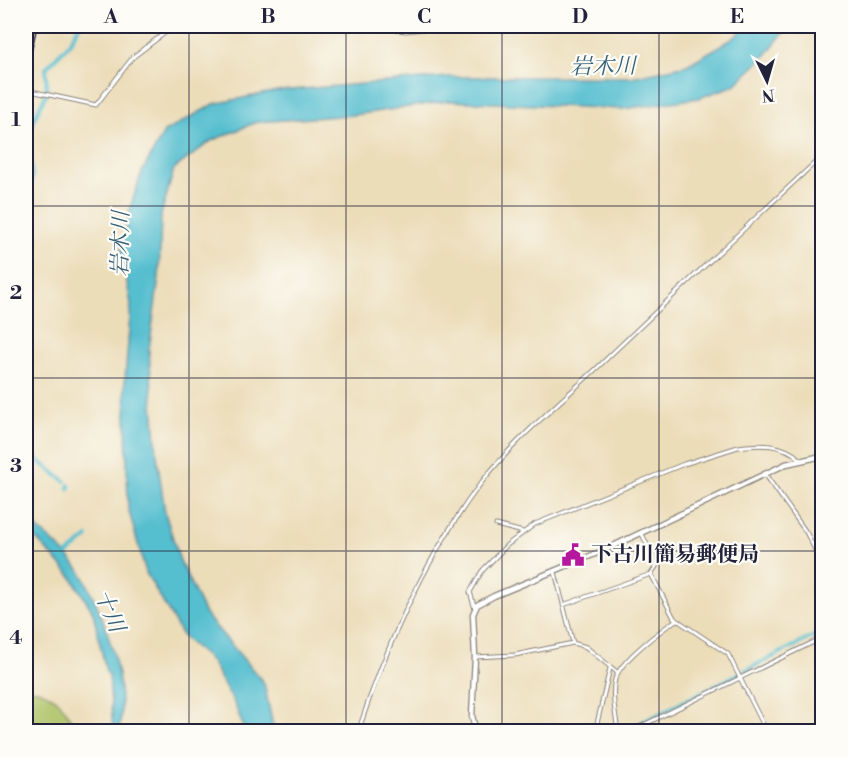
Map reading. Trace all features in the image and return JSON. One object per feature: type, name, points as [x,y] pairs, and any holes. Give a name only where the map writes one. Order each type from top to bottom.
[{"type":"highway","points":[[26,45],[31,26]]},
{"type":"street","points":[[26,90],[96,105],[133,57],[166,32],[186,26]]},
{"type":"street","points":[[365,26],[406,31],[449,26]]},
{"type":"street","points":[[358,732],[383,666],[421,582],[452,525],[480,485],[526,433],[822,156]]},
{"type":"street","points":[[476,732],[472,707],[475,609],[470,592],[476,579],[523,532],[552,516],[702,458],[738,447],[771,446],[792,452],[800,459]]},
{"type":"street","points":[[475,609],[483,601],[642,534],[765,474],[800,459],[822,456]]},
{"type":"street","points":[[765,474],[806,532],[822,563]]},
{"type":"street","points":[[496,525],[523,532]]},
{"type":"street","points":[[563,605],[651,574],[657,565],[642,534]]},
{"type":"street","points":[[554,571],[573,643]]},
{"type":"street","points":[[651,574],[676,620],[728,654],[768,732]]},
{"type":"street","points":[[618,732],[614,688],[618,673],[650,640],[676,620]]},
{"type":"street","points":[[629,732],[739,675],[822,638]]},
{"type":"street","points":[[475,657],[515,655],[573,643],[586,647],[618,673]]},
{"type":"street","points":[[595,732],[610,668]]},
{"type":"green space","points":[[26,689],[43,692],[58,701],[68,715],[73,731],[26,731]]},
{"type":"water","name":"岩木川","points":[[746,26],[789,26],[764,57],[735,85],[699,98],[622,109],[449,101],[354,115],[257,122],[211,141],[174,169],[161,215],[159,277],[149,350],[157,455],[165,513],[180,561],[205,614],[264,683],[274,731],[245,731],[235,705],[211,661],[183,637],[146,573],[128,508],[125,380],[131,304],[121,251],[130,208],[142,172],[164,132],[214,104],[277,91],[448,77],[632,77],[687,65],[734,38]]},
{"type":"water","name":"十川","points":[[26,519],[58,546],[79,569],[100,612],[118,673],[121,712],[119,731],[113,731],[109,675],[106,672],[93,612],[71,576],[26,528]]},
{"type":"waterway","points":[[26,206],[32,178],[29,138],[33,121],[47,92],[46,68],[69,44],[79,26]]},
{"type":"waterway","points":[[26,451],[58,476]]},
{"type":"waterway","points":[[61,478],[65,481]]},
{"type":"waterway","points":[[63,558],[88,537]]},
{"type":"waterway","points":[[623,732],[822,632]]},
{"type":"railway","points":[[26,75],[37,26]]},
{"type":"place","name":"下古川簡易郵便局","points":[[573,555]]}]
